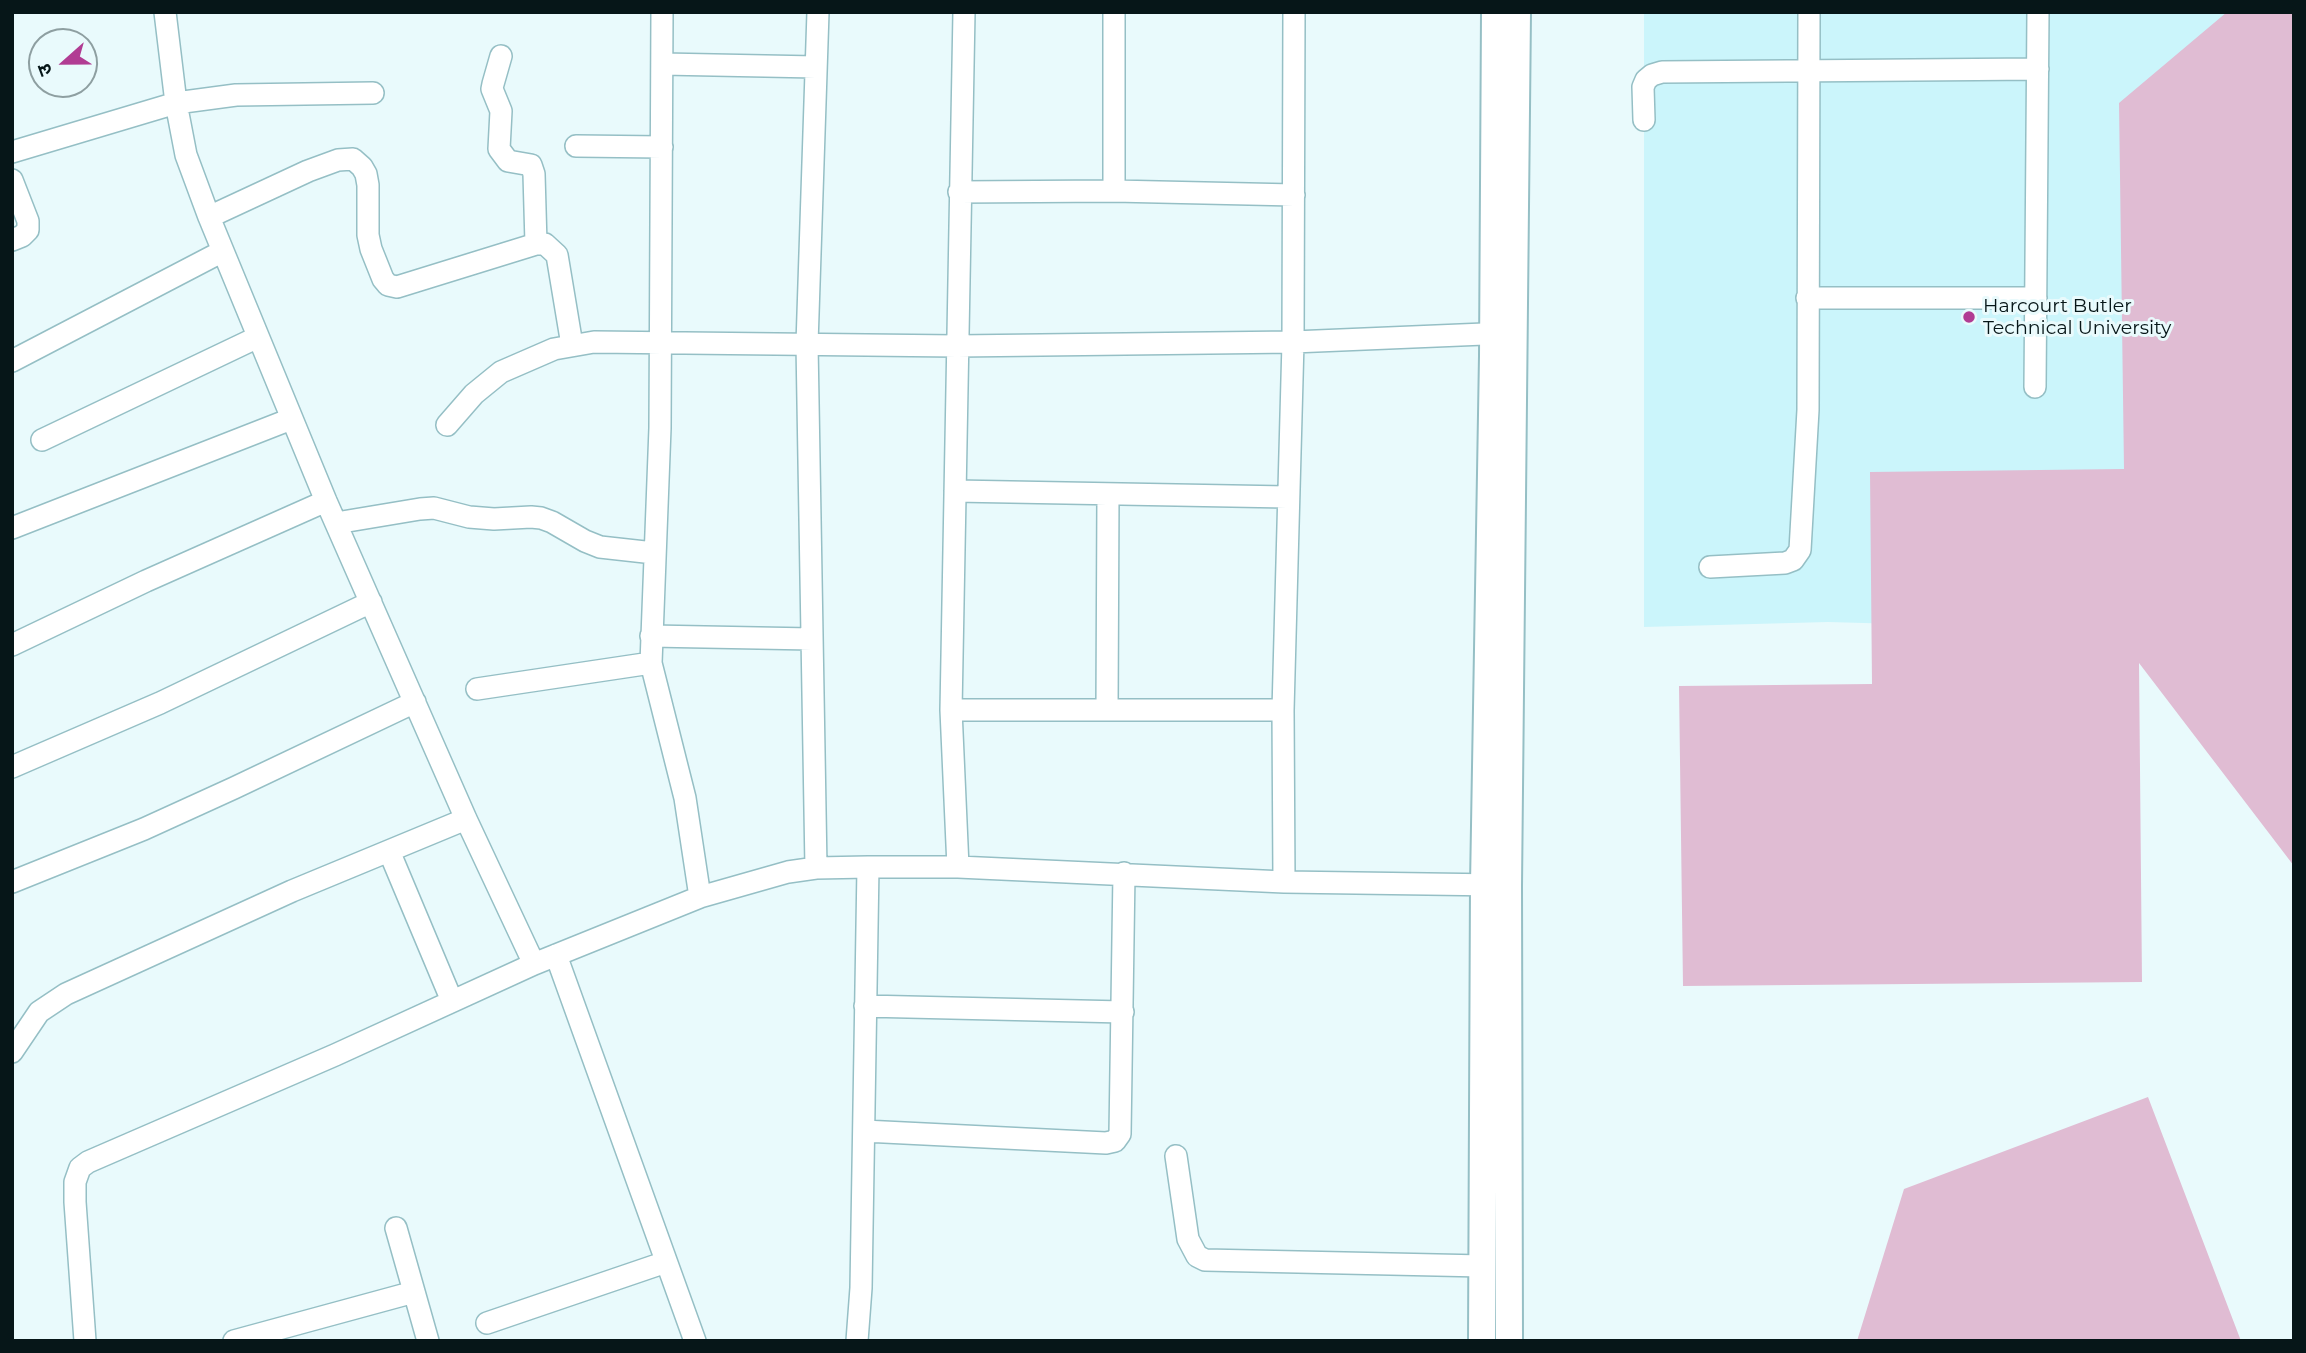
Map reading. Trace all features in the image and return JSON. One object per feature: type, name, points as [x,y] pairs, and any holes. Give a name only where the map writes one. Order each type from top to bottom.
[{"type":"street","points":[[165,12],[176,103],[186,155],[209,217],[326,501],[466,819],[534,964]]},
{"type":"street","points":[[662,12],[660,428],[651,663],[685,798],[700,897]]},
{"type":"street","points":[[816,868],[807,345],[818,12]]},
{"type":"street","points":[[958,867],[951,710],[964,12]]},
{"type":"street","points":[[1114,12],[1114,191]]},
{"type":"street","points":[[1284,882],[1283,710],[1293,342],[1294,12]]},
{"type":"street","points":[[1495,12],[1503,333]]},
{"type":"street","points":[[1508,1341],[1496,1034],[1496,885],[1503,333],[1517,12]]},
{"type":"street","points":[[1710,567],[1785,563],[1793,560],[1800,550],[1808,410],[1809,12]]},
{"type":"street","points":[[2035,387],[2038,12]]},
{"type":"street","points":[[501,56],[492,83],[501,111],[499,149],[508,160],[531,165],[534,174],[536,244]]},
{"type":"street","points":[[663,64],[816,67]]},
{"type":"street","points":[[1644,120],[1643,87],[1646,80],[1662,72],[2038,69]]},
{"type":"street","points":[[12,152],[176,103],[236,95],[373,93]]},
{"type":"street","points":[[576,146],[662,147]]},
{"type":"street","points":[[209,217],[308,171],[346,158],[358,163],[366,174],[368,235],[371,249],[388,285],[397,287],[536,244],[545,244],[557,255],[572,345]]},
{"type":"street","points":[[12,180],[29,230],[23,236],[12,240]]},
{"type":"street","points":[[959,192],[1114,191],[1294,195]]},
{"type":"street","points":[[12,361],[223,251]]},
{"type":"street","points":[[1807,298],[2036,298]]},
{"type":"street","points":[[447,425],[474,394],[501,372],[554,349],[594,342],[957,345],[1293,342],[1503,333]]},
{"type":"street","points":[[42,440],[258,337]]},
{"type":"street","points":[[12,528],[291,419]]},
{"type":"street","points":[[955,491],[1287,497]]},
{"type":"street","points":[[1107,710],[1108,494]]},
{"type":"street","points":[[12,645],[146,581],[326,501]]},
{"type":"street","points":[[336,523],[434,508],[469,517],[531,517],[541,518],[600,547],[654,553]]},
{"type":"street","points":[[12,767],[149,708],[371,602]]},
{"type":"street","points":[[651,636],[812,639]]},
{"type":"street","points":[[477,689],[651,663]]},
{"type":"street","points":[[12,882],[155,824],[415,702]]},
{"type":"street","points":[[951,710],[1283,710]]},
{"type":"street","points":[[12,1052],[39,1012],[65,994],[292,891],[466,819]]},
{"type":"street","points":[[389,851],[452,1001]]},
{"type":"street","points":[[85,1341],[75,1182],[80,1168],[88,1162],[335,1055],[534,964],[700,897],[788,872],[816,868],[868,867],[958,867],[1284,882],[1496,885]]},
{"type":"street","points":[[857,1341],[861,1288],[868,867]]},
{"type":"street","points":[[864,1131],[1106,1143],[1115,1140],[1120,1134],[1124,873]]},
{"type":"street","points":[[556,955],[693,1340]]},
{"type":"street","points":[[865,1006],[1123,1012]]},
{"type":"street","points":[[1482,1341],[1483,1266],[1496,1034]]},
{"type":"street","points":[[1176,1156],[1188,1238],[1197,1256],[1205,1259],[1483,1266]]},
{"type":"street","points":[[396,1228],[428,1341]]},
{"type":"street","points":[[487,1323],[666,1262]]},
{"type":"street","points":[[233,1341],[414,1292]]},
{"type":"shaded area","name":"Harcourt Butler Technical University","points":[[1644,12],[2294,12],[2294,635],[1828,622],[1644,627]]},
{"type":"shaded area","points":[[2227,12],[2294,12],[2294,866],[2139,663],[2142,982],[1683,986],[1679,686],[1872,684],[1870,472],[2124,469],[2119,103]]},
{"type":"shaded area","points":[[2148,1097],[2241,1341],[1857,1341],[1904,1189]]},
{"type":"place","name":"Harcourt Butler Technical University","points":[[1969,317]]}]
